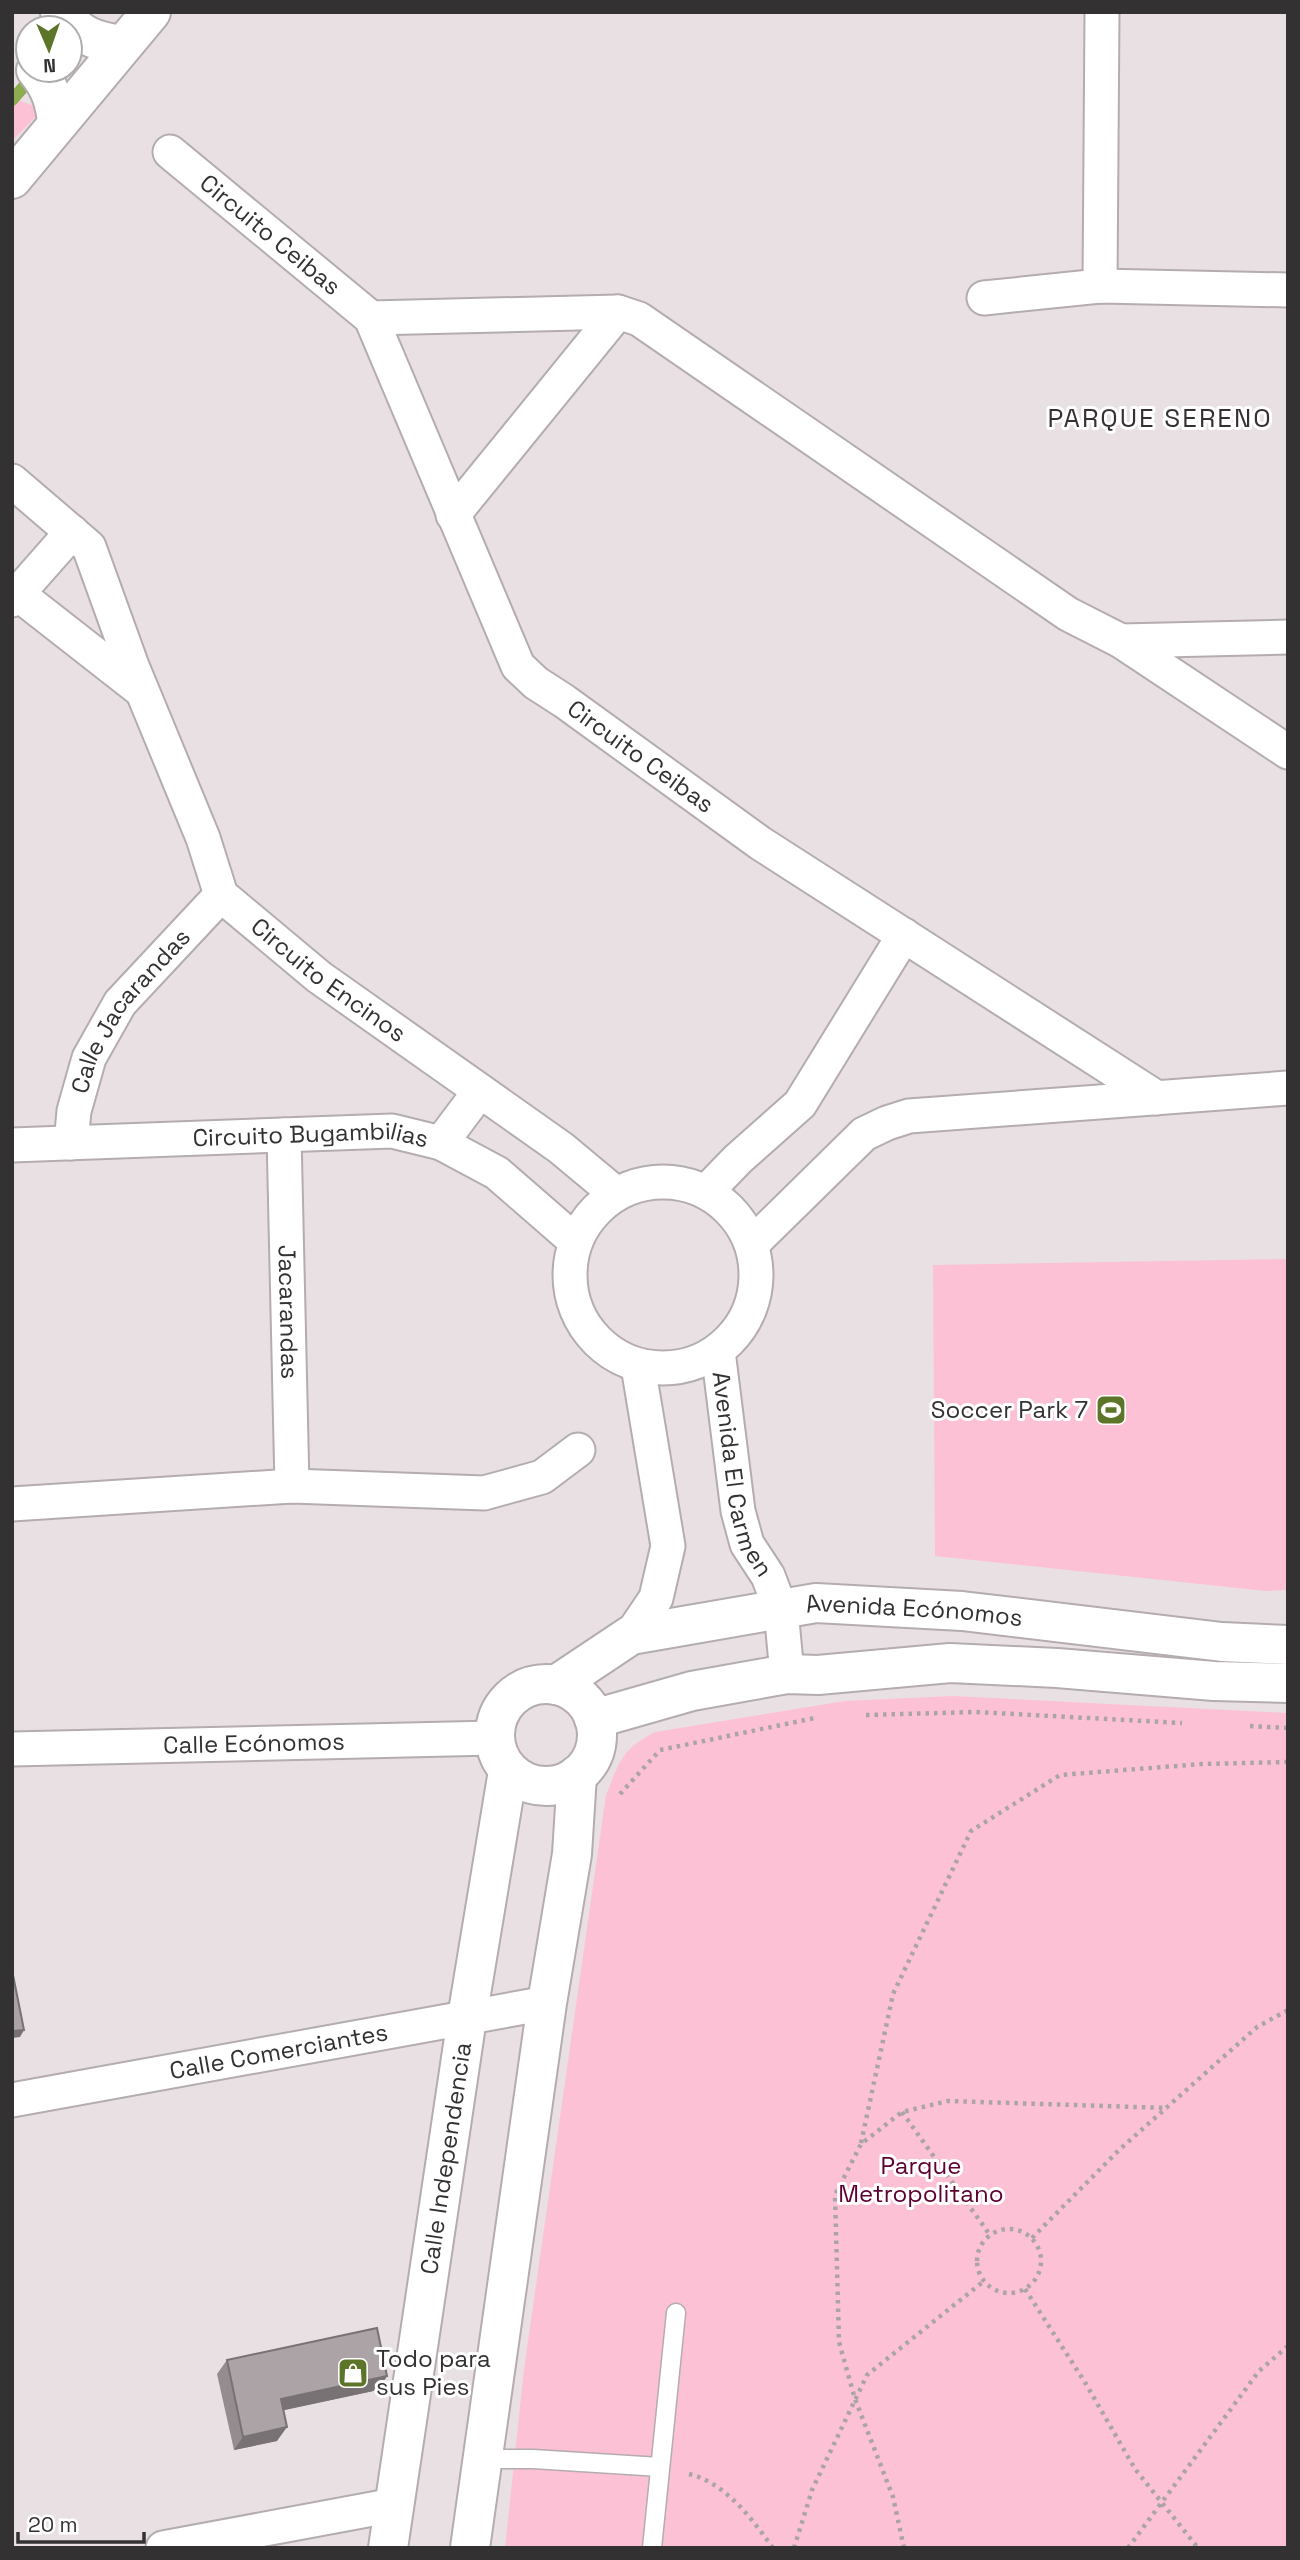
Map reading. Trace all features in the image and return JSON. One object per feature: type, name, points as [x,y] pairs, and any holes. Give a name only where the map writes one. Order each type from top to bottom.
[{"type":"street","points":[[60,12],[74,28],[96,41],[123,45]]},
{"type":"street","points":[[12,179],[151,12]]},
{"type":"street","points":[[1100,286],[1102,12]]},
{"type":"street","points":[[47,84],[55,102],[57,123]]},
{"type":"street","name":"Circuito Ceibas","points":[[170,152],[371,318],[518,666],[527,675],[760,843],[1157,1098]]},
{"type":"street","points":[[984,298],[1100,286],[1288,290]]},
{"type":"street","points":[[453,514],[618,312]]},
{"type":"street","points":[[371,318],[618,312],[639,319],[1068,614],[1121,641],[1288,752]]},
{"type":"street","points":[[12,481],[89,547],[142,691],[203,838],[221,895]]},
{"type":"street","points":[[72,532],[15,597],[142,691]]},
{"type":"street","points":[[1121,641],[1288,637]]},
{"type":"street","name":"Circuito Encinos","points":[[221,895],[319,977],[578,1161],[615,1193]]},
{"type":"street","name":"Calle Jacarandas","points":[[71,1143],[74,1111],[89,1058],[120,1003],[221,895]]},
{"type":"street","points":[[706,1192],[738,1159],[800,1104],[904,935]]},
{"type":"street","points":[[752,1244],[864,1134],[909,1116],[1288,1088]]},
{"type":"street","points":[[441,1143],[480,1091]]},
{"type":"street","name":"Circuito Bugambilias","points":[[12,1145],[392,1131],[441,1143],[497,1173],[574,1240]]},
{"type":"street","name":"Jacarandas","points":[[284,1135],[292,1486]]},
{"type":"street","points":[[676,1181],[706,1192],[726,1205],[741,1223],[752,1244],[757,1284],[745,1322],[718,1351],[693,1364],[665,1369],[638,1366],[602,1348],[578,1317],[568,1279],[574,1240],[590,1214],[615,1193],[644,1183],[676,1181]]},
{"type":"street","name":"Avenida El Carmen","points":[[718,1351],[738,1511],[747,1544],[768,1576],[781,1610],[787,1674]]},
{"type":"street","points":[[631,1635],[656,1598],[668,1546],[638,1366]]},
{"type":"street","points":[[12,1504],[292,1486],[484,1493],[542,1477],[578,1450]]},
{"type":"street","name":"Avenida Ecónomos","points":[[556,1685],[631,1635],[816,1603],[962,1611],[1222,1642],[1288,1644]]},
{"type":"street","name":"Avenida Ecónomos","points":[[594,1719],[692,1691],[787,1674],[818,1675],[950,1663],[1057,1668],[1214,1681],[1288,1683]]},
{"type":"street","points":[[470,2548],[547,2003],[572,1854],[577,1776],[591,1760],[597,1740],[594,1719],[586,1704],[572,1692],[556,1685],[537,1685],[519,1691],[505,1704],[497,1720],[501,1755]]},
{"type":"street","name":"Calle Ecónomos","points":[[12,1749],[501,1755],[524,1782],[542,1786],[561,1784],[577,1776]]},
{"type":"street","name":"Calle Independencia","points":[[388,2548],[467,2018],[501,1755]]},
{"type":"street","name":"Calle Comerciantes","points":[[12,2100],[547,2003]]},
{"type":"street","points":[[163,2548],[394,2505]]},
{"type":"lane","points":[[652,2548],[676,2313]]},
{"type":"lane","points":[[483,2459],[533,2459],[660,2467]]},
{"type":"path","points":[[855,1715],[976,1712],[1193,1723]]},
{"type":"path","points":[[620,1794],[660,1750],[827,1716]]},
{"type":"path","points":[[1247,1726],[1288,1728]]},
{"type":"path","points":[[904,2548],[893,2497],[855,2399],[839,2342],[835,2195],[861,2144],[893,1994],[971,1831],[1060,1775],[1202,1764],[1288,1762]]},
{"type":"path","points":[[1032,2238],[1119,2150],[1256,2027],[1288,2010]]},
{"type":"path","points":[[861,2144],[902,2112],[948,2101],[1168,2108]]},
{"type":"path","points":[[902,2112],[990,2235]]},
{"type":"path","points":[[1008,2229],[1021,2231],[1032,2238],[1039,2248],[1042,2260],[1040,2273],[1033,2283],[1011,2294],[997,2292],[984,2281],[978,2273],[976,2262],[978,2249],[990,2235],[995,2231],[1008,2229]]},
{"type":"path","points":[[794,2548],[812,2490],[867,2375],[984,2281]]},
{"type":"path","points":[[1026,2288],[1135,2469],[1198,2548]]},
{"type":"path","points":[[1128,2548],[1259,2371],[1288,2346]]},
{"type":"path","points":[[660,2467],[701,2477],[746,2510],[773,2548]]},
{"type":"green space","points":[[12,98],[43,109],[12,141]]},
{"type":"green space","name":"Soccer Park 7","points":[[1288,1259],[1288,1590],[1266,1591],[935,1556],[933,1265]]},
{"type":"green space","name":"Parque Metropolitano","points":[[953,1696],[1288,1713],[1288,2548],[505,2548],[524,2369],[606,1795],[619,1765],[628,1751],[655,1732],[845,1701]]},
{"type":"building","points":[[12,1970],[24,2030],[12,2031]]},
{"type":"building","points":[[377,2328],[387,2376],[281,2399],[287,2427],[243,2437],[227,2360]]},
{"type":"waterway","points":[[12,100],[26,84]]},
{"type":"place","name":"Soccer Park 7","points":[[1111,1410]]},
{"type":"place","name":"Todo para sus Pies","points":[[353,2373]]},
{"type":"district","name":"PARQUE SERENO","points":[[1160,418]]}]
